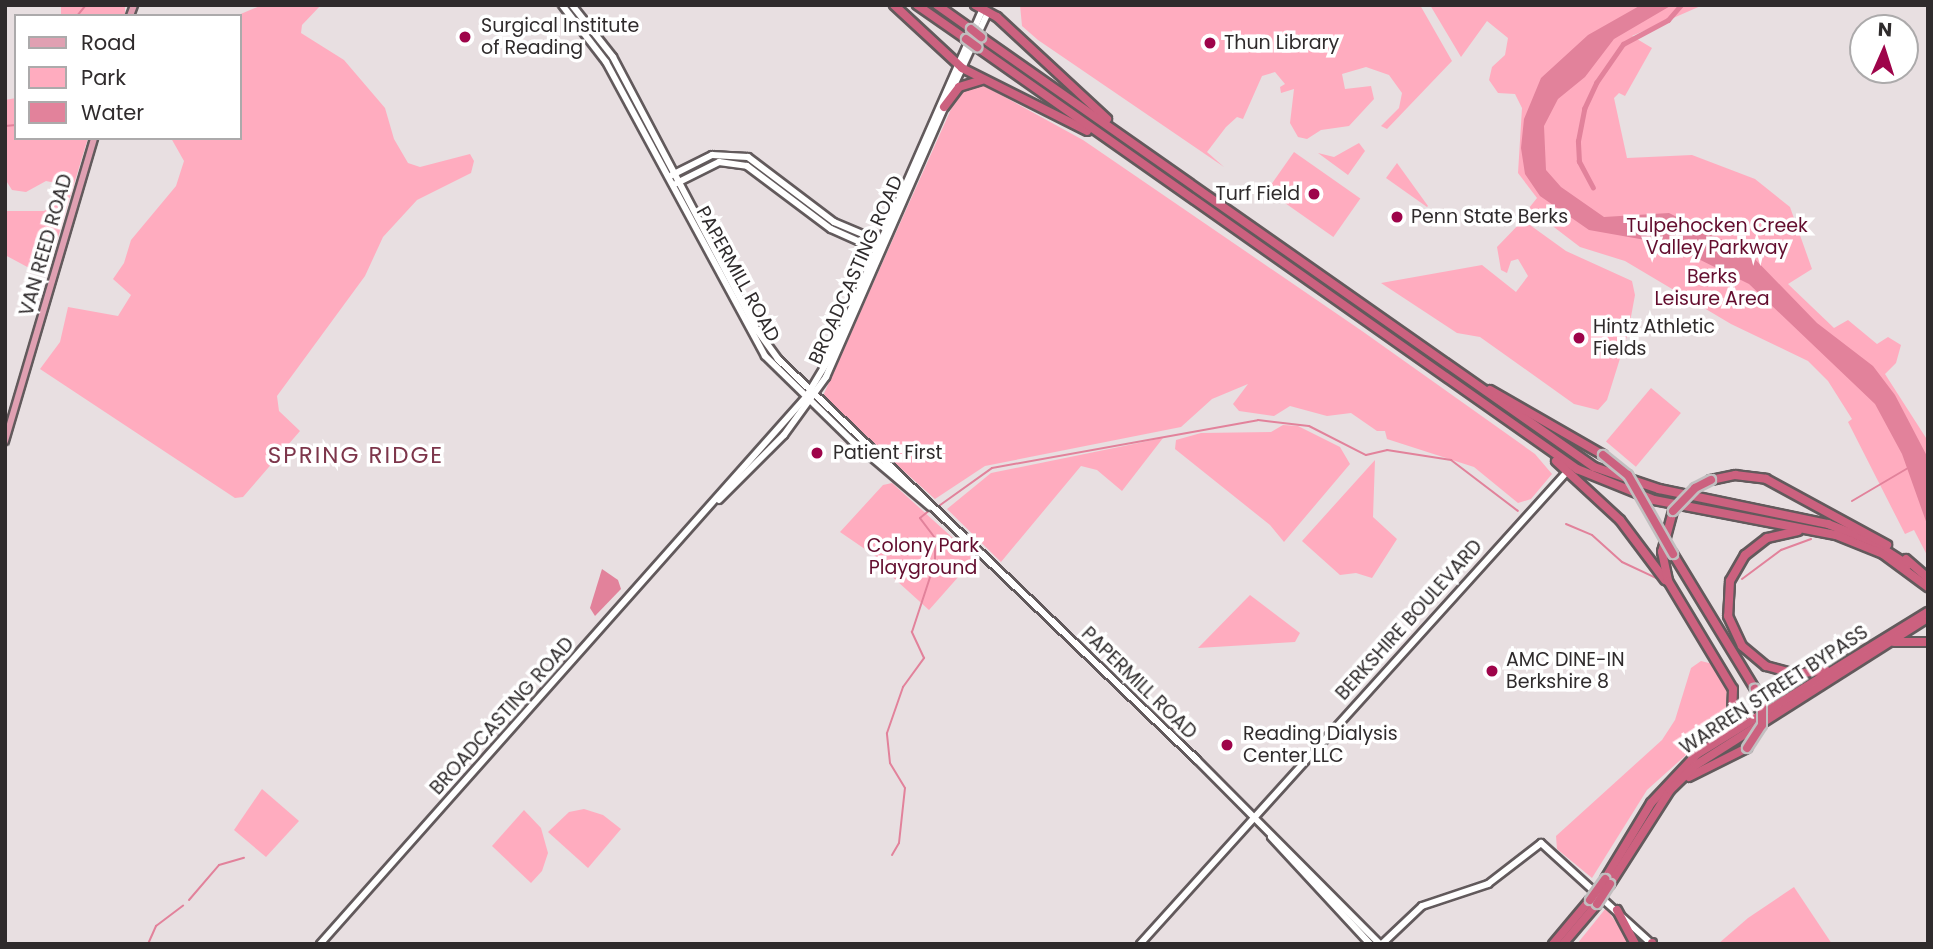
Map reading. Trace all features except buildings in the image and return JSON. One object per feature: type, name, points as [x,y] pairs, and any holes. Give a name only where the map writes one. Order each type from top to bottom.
[{"type":"highway","points":[[894,5],[960,66],[1039,103],[1157,175]]},
{"type":"highway","points":[[917,5],[1528,438],[1594,479],[1654,500],[1836,535],[1883,554],[1928,587]]},
{"type":"highway","points":[[937,5],[1570,453],[1613,476],[1839,527],[1871,541],[1928,579]]},
{"type":"highway","points":[[982,9],[1144,151]]},
{"type":"highway","points":[[944,107],[964,83],[991,82]]},
{"type":"highway","points":[[1425,350],[1603,455],[1628,475],[1755,689],[1763,710],[1762,725],[1747,748],[1688,778],[1646,827]]},
{"type":"highway","points":[[1528,438],[1620,520],[1728,678],[1735,698],[1726,728],[1697,754]]},
{"type":"highway","points":[[1679,603],[1668,581],[1662,552],[1673,511],[1695,488],[1711,480],[1741,475],[1772,481],[1874,536],[1928,579]]},
{"type":"highway","points":[[1836,535],[1792,531],[1761,541],[1736,568],[1727,602],[1738,640],[1766,666],[1801,674],[1841,664]]},
{"type":"highway","name":"WARREN STREET BYPASS","points":[[1608,882],[1651,803],[1697,754],[1928,611]]},
{"type":"highway","name":"WARREN STREET BYPASS","points":[[1565,944],[1670,790],[1713,752],[1928,618]]},
{"type":"highway","points":[[1885,645],[1928,642]]},
{"type":"highway","points":[[1546,944],[1591,905]]},
{"type":"highway","name":"WARREN STREET BYPASS","points":[[1553,944],[1591,905]]},
{"type":"highway","points":[[1616,910],[1635,944]]},
{"type":"main road","name":"PAPERMILL ROAD","points":[[562,5],[606,62],[671,176],[751,334],[765,355],[940,514],[1254,817],[1381,944]]},
{"type":"main road","name":"PAPERMILL ROAD","points":[[572,5],[612,57],[666,159],[671,176]]},
{"type":"main road","name":"BROADCASTING ROAD","points":[[881,242],[944,107],[982,9]]},
{"type":"main road","name":"BROADCASTING ROAD","points":[[320,944],[708,510],[765,456],[810,396],[837,356],[881,242],[960,66]]},
{"type":"main road","name":"VAN REED ROAD","points":[[5,441],[93,140]]},
{"type":"main road","points":[[666,159],[681,166],[723,153],[748,158],[834,222],[881,242]]},
{"type":"main road","points":[[671,176],[697,162]]},
{"type":"main road","points":[[675,184],[719,162],[747,166],[831,229],[878,250]]},
{"type":"main road","name":"BERKSHIRE BOULEVARD","points":[[1140,944],[1564,475]]},
{"type":"main road","name":"PAPERMILL ROAD","points":[[1254,817],[1370,944]]},
{"type":"main road","points":[[1381,944],[1422,906],[1482,887],[1517,866],[1542,843],[1652,944]]},
{"type":"green space","points":[[61,5],[125,5],[125,14],[61,14]]},
{"type":"green space","points":[[262,5],[321,5],[302,25],[301,33],[344,60],[385,108],[394,139],[408,163],[420,167],[470,154],[474,161],[471,173],[417,200],[383,237],[365,276],[277,396],[279,411],[300,431],[243,497],[235,498],[40,369],[60,342],[68,307],[118,316],[131,295],[113,279],[124,263],[131,240],[176,186],[184,161],[172,140],[242,140],[241,14]]},
{"type":"green space","points":[[1020,5],[1420,5],[1452,61],[1387,129],[1381,126],[1399,108],[1402,93],[1389,75],[1366,67],[1342,74],[1345,89],[1371,86],[1374,99],[1349,126],[1321,130],[1307,139],[1298,137],[1290,123],[1294,89],[1281,93],[1280,87],[1285,84],[1275,72],[1262,76],[1243,119],[1237,117],[1226,127],[1207,152],[1224,167],[1038,40],[1022,26]]},
{"type":"green space","name":"Tulpehocken Creek Valley Parkway","points":[[1430,5],[1703,5],[1632,36],[1652,48],[1625,96],[1619,93],[1614,98],[1627,158],[1692,155],[1755,179],[1790,207],[1812,269],[1788,284],[1834,328],[1848,320],[1877,344],[1888,337],[1901,345],[1896,363],[1885,374],[1928,441],[1928,557],[1914,530],[1905,534],[1848,422],[1852,419],[1828,381],[1808,361],[1731,324],[1625,261],[1580,247],[1529,208],[1537,198],[1518,173],[1522,108],[1515,94],[1498,93],[1489,80],[1492,67],[1505,55],[1508,38],[1487,21],[1461,57]]},
{"type":"green space","points":[[981,84],[1083,140],[1362,331],[1535,454],[1552,474],[1531,499],[1518,503],[1474,467],[1387,439],[1385,431],[1377,431],[1351,413],[1327,416],[1290,406],[1274,416],[1239,411],[1233,404],[1248,384],[1212,399],[1181,427],[985,466],[935,499],[822,398],[952,107],[962,91]]},
{"type":"green space","points":[[14,98],[14,140],[87,140],[46,277],[5,255],[5,211],[44,211],[63,197],[63,187],[46,181],[26,192],[12,190],[5,179],[5,100]]},
{"type":"green space","points":[[1359,143],[1365,151],[1348,175],[1318,153],[1334,157]]},
{"type":"green space","name":"Turf Field","points":[[1294,152],[1360,198],[1333,237],[1267,191]]},
{"type":"green space","points":[[1397,163],[1428,206],[1427,207],[1386,178]]},
{"type":"green space","points":[[1523,220],[1566,251],[1632,281],[1635,295],[1628,333],[1607,400],[1598,410],[1574,404],[1480,337],[1457,333],[1381,283],[1482,265],[1516,292],[1528,276],[1518,259],[1511,261],[1507,273],[1501,270],[1497,247]]},
{"type":"green space","points":[[1651,388],[1681,413],[1636,467],[1606,442]]},
{"type":"green space","points":[[1283,425],[1298,426],[1340,447],[1350,464],[1284,542],[1270,525],[1175,449],[1176,440],[1201,433],[1271,432]]},
{"type":"green space","points":[[1163,438],[1122,491],[1097,470],[1081,466],[1001,562],[947,509],[991,473]]},
{"type":"green space","points":[[1375,460],[1373,517],[1397,539],[1372,578],[1356,573],[1340,575],[1302,541]]},
{"type":"green space","name":"Colony Park Playground","points":[[892,483],[975,558],[929,610],[876,562],[878,558],[840,532],[883,485]]},
{"type":"green space","points":[[1250,595],[1300,633],[1295,642],[1198,648]]},
{"type":"green space","points":[[1701,661],[1713,664],[1727,686],[1726,719],[1647,790],[1592,878],[1557,849],[1556,836],[1662,740],[1675,720],[1691,668]]},
{"type":"green space","points":[[262,789],[299,821],[266,857],[234,830]]},
{"type":"green space","points":[[584,809],[603,815],[621,829],[588,868],[548,832],[569,812]]},
{"type":"green space","points":[[524,810],[541,828],[548,853],[542,871],[531,883],[492,846]]},
{"type":"green space","points":[[1794,887],[1832,944],[1718,944],[1748,918]]},
{"type":"green space","points":[[1606,908],[1631,944],[1577,944]]},
{"type":"water","points":[[1641,5],[1672,5],[1614,39],[1585,77],[1558,99],[1544,126],[1546,170],[1561,187],[1604,217],[1669,213],[1750,254],[1817,323],[1873,366],[1895,395],[1928,458],[1928,527],[1902,454],[1875,404],[1749,284],[1668,244],[1589,230],[1540,196],[1525,174],[1521,148],[1524,119],[1541,78],[1588,35]]},
{"type":"water","points":[[602,569],[618,580],[621,589],[595,616],[590,608]]},
{"type":"waterway","points":[[79,14],[86,5]]},
{"type":"waterway","points":[[1593,188],[1579,162],[1578,141],[1584,109],[1596,83],[1623,44],[1668,20],[1681,5]]},
{"type":"waterway","points":[[5,126],[14,125]]},
{"type":"waterway","points":[[936,508],[992,468],[1258,420],[1309,426],[1366,455],[1387,450],[1451,460],[1518,511]]},
{"type":"waterway","points":[[1852,501],[1908,468]]},
{"type":"waterway","points":[[892,855],[899,843],[905,788],[890,763],[887,733],[903,687],[924,658],[912,632],[935,562],[935,538],[920,518],[930,510]]},
{"type":"waterway","points":[[1566,524],[1592,535],[1622,562],[1656,578]]},
{"type":"waterway","points":[[1742,579],[1781,550],[1811,539]]},
{"type":"waterway","points":[[189,900],[219,865],[244,858]]},
{"type":"waterway","points":[[148,944],[156,926],[183,906]]},
{"type":"place","name":"Surgical Institute of Reading","points":[[465,37]]},
{"type":"place","name":"Thun Library","points":[[1210,43]]},
{"type":"place","name":"Turf Field","points":[[1314,194]]},
{"type":"place","name":"Penn State Berks","points":[[1397,217]]},
{"type":"place","name":"Hintz Athletic Fields","points":[[1579,338]]},
{"type":"place","name":"Patient First","points":[[817,453]]},
{"type":"place","name":"AMC DINE-IN Berkshire 8","points":[[1492,671]]},
{"type":"place","name":"Reading Dialysis Center LLC","points":[[1227,745]]},
{"type":"district","name":"SPRING RIDGE","points":[[356,455]]},
{"type":"park label","name":"Berks Leisure Area","points":[[1712,288]]}]
